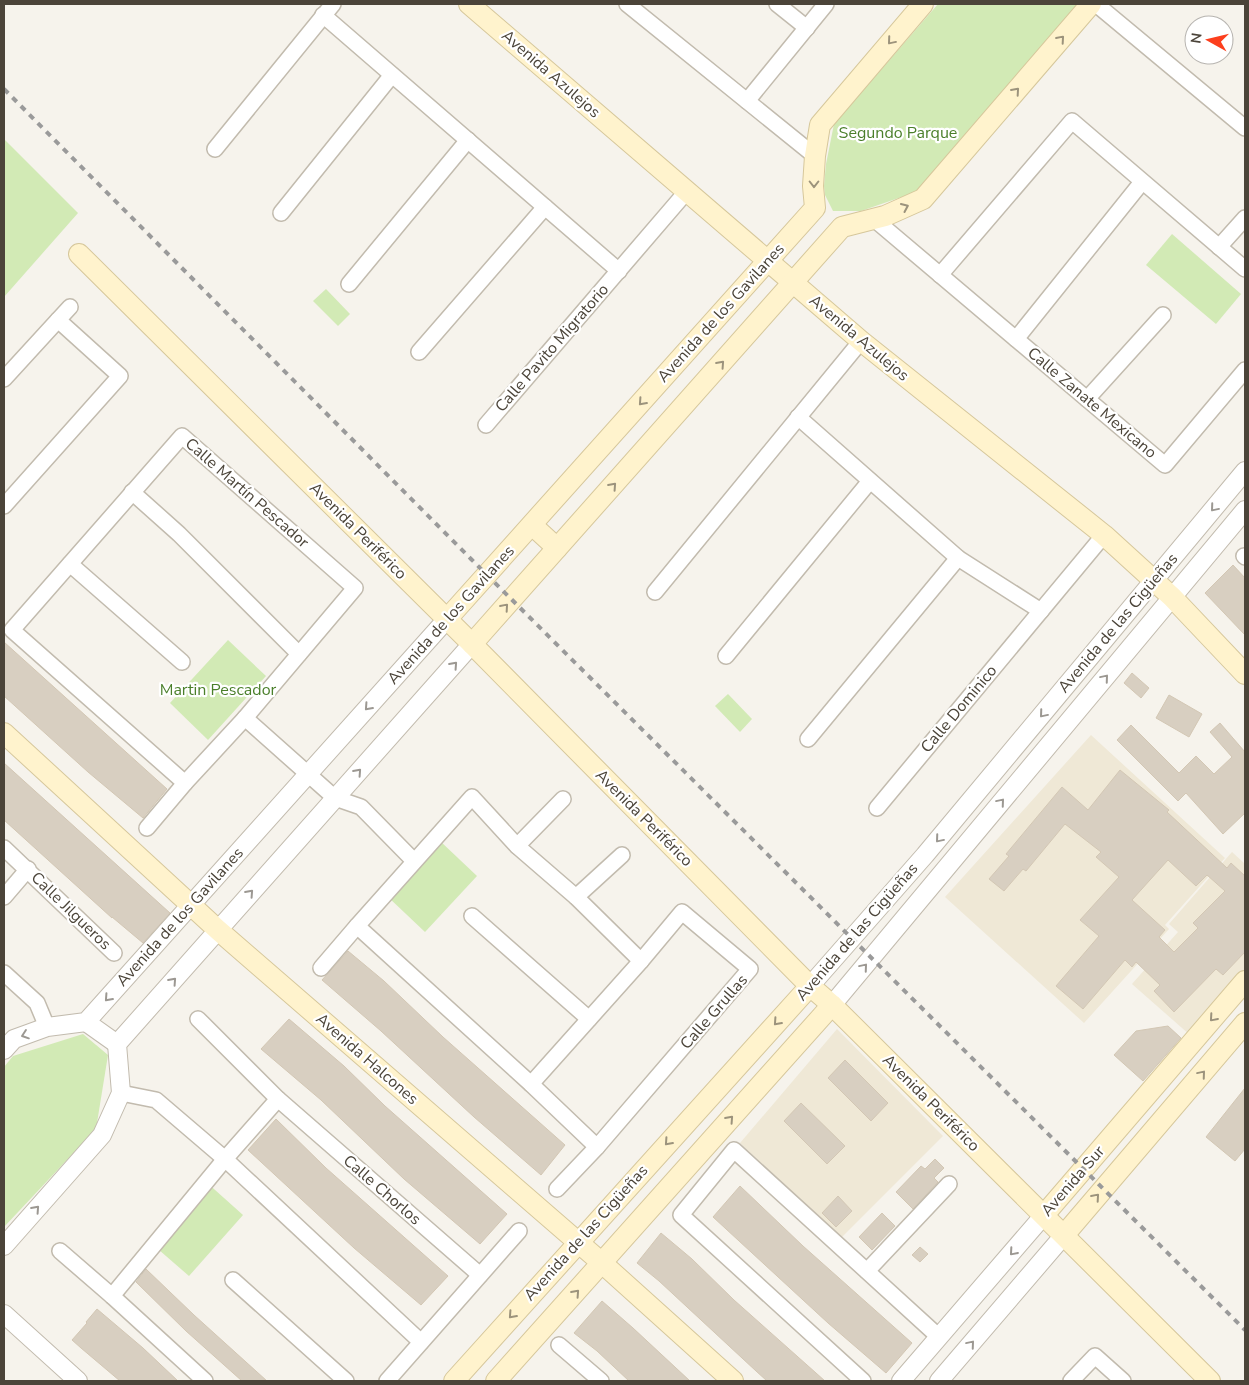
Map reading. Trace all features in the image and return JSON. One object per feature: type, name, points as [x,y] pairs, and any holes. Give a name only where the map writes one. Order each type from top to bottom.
[{"type":"main road","name":"Avenida Azulejos","points":[[469,4],[861,341],[1104,535],[1172,597],[1245,674]]},
{"type":"main road","points":[[923,4],[820,124],[813,186],[815,208],[842,227],[885,216],[923,199],[1091,4]]},
{"type":"main road","name":"Avenida de los Gavilanes","points":[[447,619],[815,208]]},
{"type":"main road","name":"Avenida de los Gavilanes","points":[[472,644],[842,227]]},
{"type":"main road","name":"Avenida Periférico","points":[[79,254],[472,644],[810,986],[832,1005],[1044,1214],[1210,1381]]},
{"type":"main road","points":[[532,525],[557,548]]},
{"type":"main road","name":"Avenida Halcones","points":[[4,733],[218,930],[602,1263],[733,1381]]},
{"type":"main road","name":"Avenida Sur","points":[[1044,1214],[1245,981]]},
{"type":"main road","name":"Avenida de las Cigüeñas","points":[[454,1381],[810,986]]},
{"type":"main road","name":"Avenida de las Cigüeñas","points":[[496,1381],[832,1005]]},
{"type":"main road","name":"Avenida Sur","points":[[1064,1234],[1245,1023]]},
{"type":"main road","points":[[1156,1085],[1177,1103]]},
{"type":"street","points":[[627,4],[815,156]]},
{"type":"street","points":[[777,4],[806,28]]},
{"type":"street","points":[[747,101],[826,4]]},
{"type":"street","points":[[1096,4],[1245,128]]},
{"type":"street","name":"Calle Pavito Migratorio","points":[[214,149],[328,10],[392,75],[618,271]]},
{"type":"street","points":[[282,213],[392,75]]},
{"type":"street","points":[[940,275],[1072,121],[1245,270]]},
{"type":"street","points":[[349,284],[468,140]]},
{"type":"street","name":"Calle Zanate Mexicano","points":[[1016,339],[1142,182]]},
{"type":"street","name":"Calle Pavito Migratorio","points":[[486,426],[687,191]]},
{"type":"street","points":[[419,352],[545,207]]},
{"type":"street","points":[[1219,247],[1245,218]]},
{"type":"street","name":"Calle Zanate Mexicano","points":[[874,219],[1165,465],[1245,370]]},
{"type":"street","points":[[4,379],[70,307]]},
{"type":"street","points":[[1087,399],[1162,315]]},
{"type":"street","points":[[4,506],[120,376],[58,320]]},
{"type":"street","points":[[655,592],[861,341]]},
{"type":"street","points":[[798,418],[958,558],[1041,611]]},
{"type":"street","name":"Calle Martín Pescador","points":[[187,431],[355,588],[245,718],[185,783],[8,626],[70,564],[132,492],[187,431]]},
{"type":"street","name":"Avenida de las Cigüeñas","points":[[810,986],[925,855],[1245,471]]},
{"type":"street","points":[[726,656],[870,481]]},
{"type":"street","points":[[132,492],[179,534],[300,654]]},
{"type":"street","name":"Avenida de las Cigüeñas","points":[[832,1005],[1245,510]]},
{"type":"street","name":"Calle Dominico","points":[[876,808],[1104,535]]},
{"type":"street","points":[[808,739],[958,558]]},
{"type":"street","points":[[70,564],[182,662]]},
{"type":"street","name":"Avenida de los Gavilanes","points":[[86,1022],[447,619]]},
{"type":"street","name":"Avenida de los Gavilanes","points":[[117,1044],[472,644]]},
{"type":"street","points":[[245,718],[335,798],[360,806],[414,861]]},
{"type":"street","points":[[146,828],[185,783]]},
{"type":"street","points":[[321,968],[472,797],[517,846],[576,897],[641,961]]},
{"type":"street","points":[[517,846],[563,799]]},
{"type":"street","name":"Calle Jilgueros","points":[[4,848],[114,953]]},
{"type":"street","points":[[576,897],[622,855]]},
{"type":"street","name":"Calle Jilgueros","points":[[4,897],[28,869]]},
{"type":"street","name":"Calle Grullas","points":[[531,1084],[641,961],[682,912],[750,969],[597,1147],[556,1189]]},
{"type":"street","points":[[472,916],[589,1019]]},
{"type":"street","points":[[357,926],[531,1084],[597,1147]]},
{"type":"street","points":[[4,973],[37,1003],[47,1027]]},
{"type":"street","name":"Calle Chorlos","points":[[198,1019],[278,1099],[480,1275]]},
{"type":"street","points":[[4,1050],[14,1039],[47,1027],[86,1022],[117,1044],[121,1093],[102,1135],[4,1246]]},
{"type":"street","points":[[121,1093],[156,1100],[225,1159],[421,1342]]},
{"type":"street","points":[[112,1296],[225,1159],[278,1099]]},
{"type":"street","points":[[863,1381],[681,1216],[734,1150],[939,1337]]},
{"type":"street","points":[[867,1271],[949,1184]]},
{"type":"street","name":"Avenida Sur","points":[[901,1381],[1044,1214]]},
{"type":"street","points":[[387,1381],[519,1231]]},
{"type":"street","name":"Avenida Sur","points":[[940,1381],[1064,1234]]},
{"type":"street","points":[[60,1251],[205,1381]]},
{"type":"street","points":[[233,1280],[346,1381]]},
{"type":"street","points":[[4,1314],[78,1381]]},
{"type":"street","points":[[559,1345],[601,1381]]},
{"type":"street","points":[[1071,1381],[1095,1356],[1123,1381]]},
{"type":"shaded area","points":[[1091,735],[1225,858],[1165,925],[1169,929],[1084,1023],[945,897]]},
{"type":"shaded area","points":[[1232,852],[1245,864],[1245,972],[1190,1035],[1132,984],[1178,932],[1169,924]]},
{"type":"shaded area","points":[[837,1029],[943,1136],[840,1239],[740,1143]]},
{"type":"green space","name":"Segundo Parque","points":[[938,4],[1078,4],[919,191],[861,211],[833,211],[825,195],[824,186],[826,164],[834,124]]},
{"type":"green space","points":[[4,139],[78,213],[4,297]]},
{"type":"green space","points":[[1172,234],[1241,294],[1216,324],[1146,265]]},
{"type":"green space","points":[[326,289],[350,314],[338,326],[313,301]]},
{"type":"green space","name":"Martin Pescador","points":[[228,640],[266,676],[208,740],[170,703]]},
{"type":"green space","points":[[728,694],[752,719],[740,732],[715,706]]},
{"type":"green space","points":[[440,841],[477,876],[425,932],[387,896]]},
{"type":"green space","points":[[83,1034],[108,1055],[96,1129],[4,1227],[4,1067],[13,1056]]},
{"type":"green space","points":[[205,1181],[243,1215],[189,1276],[151,1243]]},
{"type":"building","points":[[1233,565],[1245,578],[1245,635],[1205,593]]},
{"type":"building","points":[[4,642],[167,789],[143,818],[88,772],[4,696]]},
{"type":"building","points":[[1132,673],[1149,688],[1141,698],[1124,683]]},
{"type":"building","points":[[1169,695],[1202,714],[1189,737],[1156,718]]},
{"type":"building","points":[[1220,723],[1245,752],[1245,813],[1223,834],[1186,793],[1178,801],[1117,740],[1131,725],[1179,773],[1196,756],[1214,774],[1232,757],[1210,732]]},
{"type":"building","points":[[4,763],[170,913],[143,943],[112,918],[4,820]]},
{"type":"building","points":[[1120,770],[1169,810],[1167,812],[1227,868],[1231,863],[1245,876],[1245,952],[1223,975],[1216,969],[1174,1012],[1154,991],[1160,985],[1136,962],[1132,967],[1125,960],[1083,1009],[1056,986],[1099,936],[1080,920],[1119,877],[1096,857],[1101,852],[1065,824],[1026,871],[1023,869],[1004,891],[989,879],[1009,856],[1006,854],[1062,787],[1088,810]],"holes":[[[1168,860],[1196,886],[1207,875],[1225,891],[1193,923],[1198,928],[1174,952],[1159,937],[1165,930],[1132,900]]]},
{"type":"building","points":[[348,951],[384,981],[443,1037],[565,1145],[541,1175],[322,980]]},
{"type":"building","points":[[289,1019],[344,1066],[385,1106],[507,1214],[480,1244],[404,1179],[321,1100],[261,1049]]},
{"type":"building","points":[[1168,1026],[1181,1038],[1143,1081],[1114,1055],[1136,1031]]},
{"type":"building","points":[[845,1060],[888,1103],[871,1121],[828,1078]]},
{"type":"building","points":[[1245,1088],[1245,1149],[1235,1161],[1206,1137]]},
{"type":"building","points":[[801,1103],[845,1146],[827,1164],[784,1121]]},
{"type":"building","points":[[276,1119],[326,1168],[448,1276],[421,1305],[354,1248],[248,1150]]},
{"type":"building","points":[[935,1159],[944,1168],[934,1178],[938,1182],[913,1209],[896,1192],[921,1166],[925,1169]]},
{"type":"building","points":[[740,1186],[803,1246],[912,1343],[886,1373],[828,1323],[713,1217]]},
{"type":"building","points":[[838,1196],[852,1211],[836,1227],[822,1213]]},
{"type":"building","points":[[882,1213],[895,1226],[872,1250],[859,1237]]},
{"type":"building","points":[[661,1233],[825,1381],[767,1381],[637,1263]]},
{"type":"building","points":[[920,1247],[928,1254],[920,1262],[912,1255]]},
{"type":"building","points":[[146,1269],[267,1381],[242,1381],[186,1331],[136,1282]]},
{"type":"building","points":[[602,1301],[690,1381],[629,1381],[597,1351],[574,1333]]},
{"type":"building","points":[[97,1309],[178,1381],[120,1381],[72,1340]]},
{"type":"railway","points":[[4,89],[471,559],[1245,1330]]}]
